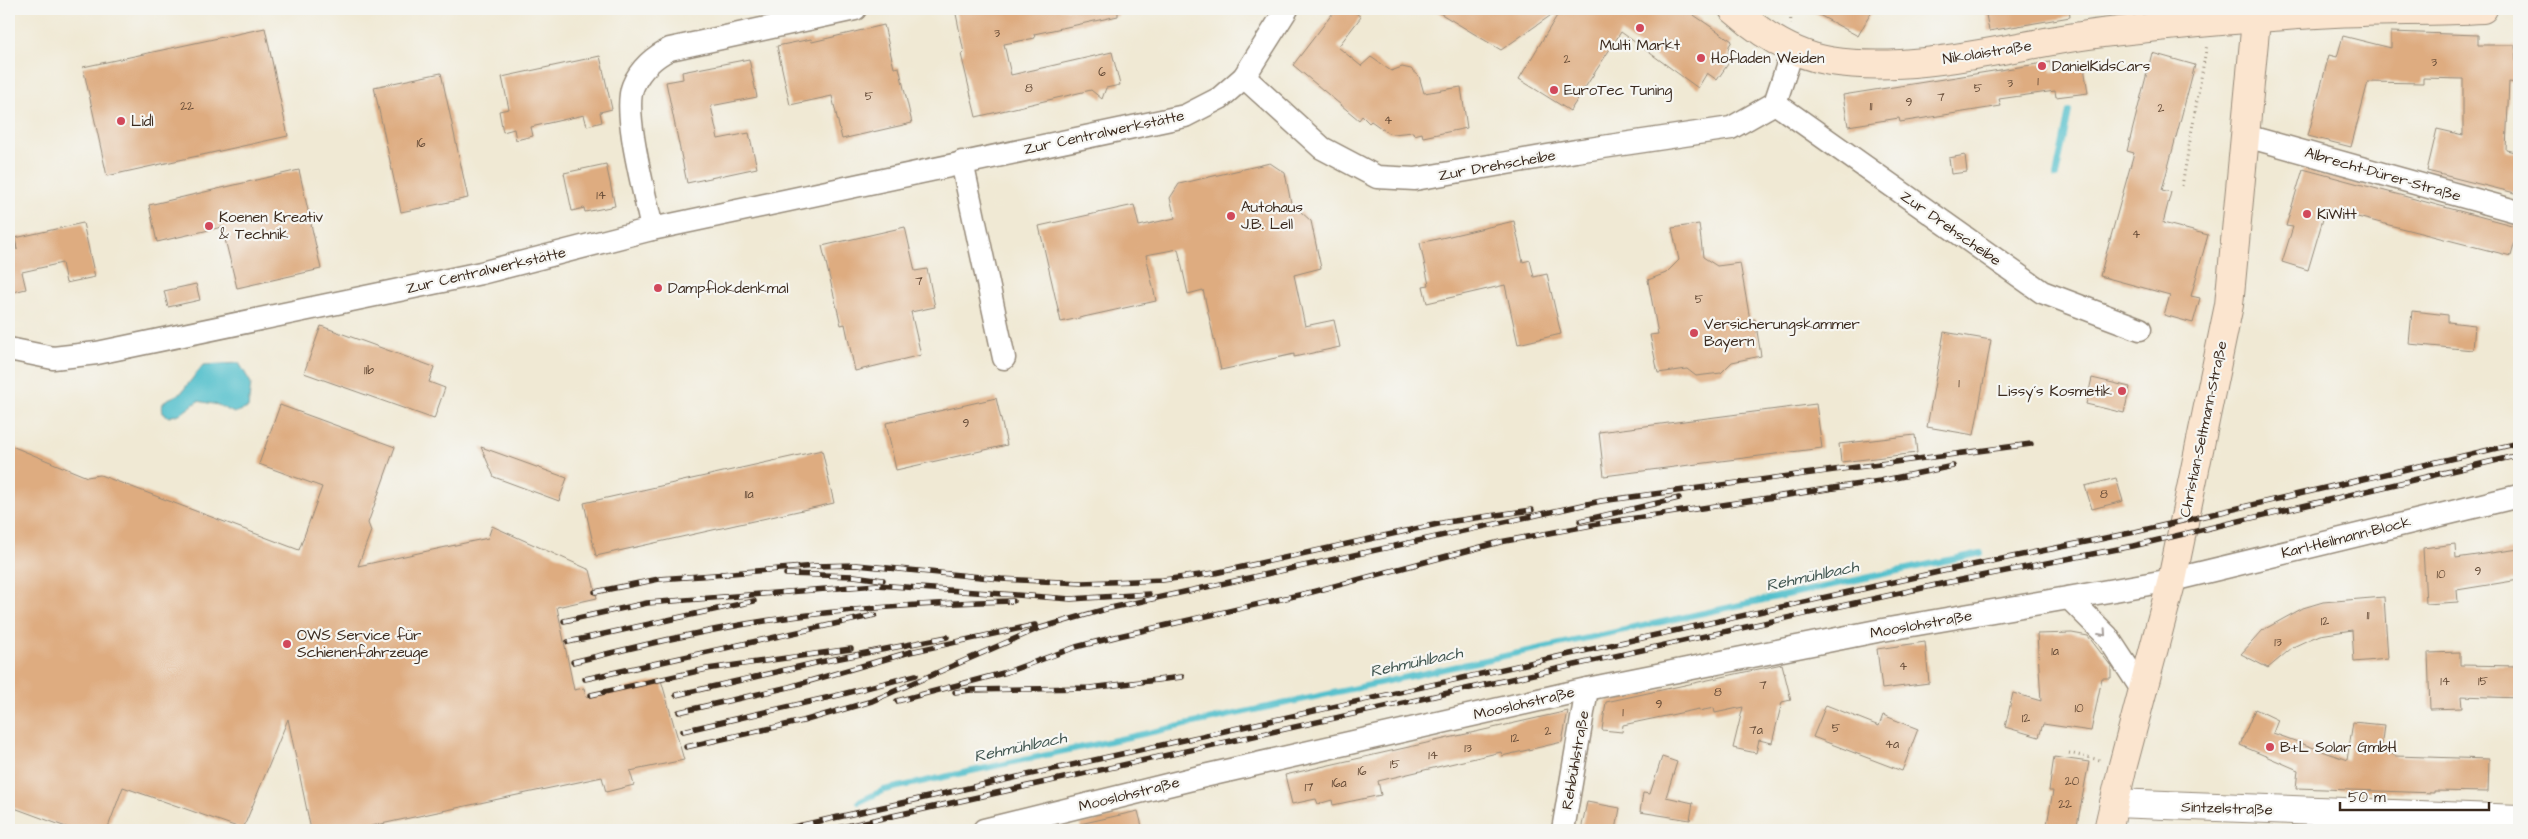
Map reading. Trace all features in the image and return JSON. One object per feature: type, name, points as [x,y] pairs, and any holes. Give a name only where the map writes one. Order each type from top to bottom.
[{"type":"main road","name":"Nikolaistraße","points":[[1733,9],[1755,28],[1792,49],[1828,61],[1862,64],[1922,62],[2102,34],[2210,24],[2257,14],[2484,9]]},
{"type":"main road","name":"Christian-Seltmann-Straße","points":[[2108,830],[2142,691],[2172,580],[2229,305],[2257,14]]},
{"type":"street","points":[[652,229],[629,109],[633,86],[654,56],[670,49],[855,9]]},
{"type":"street","name":"Zur Centralwerkstätte","points":[[9,349],[53,358],[97,353],[481,273],[652,229],[1185,116],[1220,98],[1244,77],[1287,9]]},
{"type":"street","points":[[1775,102],[1792,49]]},
{"type":"street","name":"Zur Drehscheibe","points":[[1244,77],[1322,148],[1377,177],[1415,179],[1576,151],[1730,128],[1775,102],[2042,292],[2140,329]]},
{"type":"street","name":"Albrecht-Dürer-Straße","points":[[2246,136],[2519,212]]},
{"type":"street","points":[[962,162],[1004,358]]},
{"type":"street","name":"Karl-Heilmann-Block","points":[[2172,580],[2519,496]]},
{"type":"street","name":"Mooslohstraße","points":[[984,830],[1204,776],[1587,689],[1877,632],[2172,580]]},
{"type":"street","points":[[2069,598],[2106,636],[2142,691]]},
{"type":"street","name":"Rehbühlstraße","points":[[1563,830],[1587,689]]},
{"type":"street","name":"Sintzelstraße","points":[[2114,803],[2519,819]]},
{"type":"path","points":[[2182,186],[2210,24]]},
{"type":"path","points":[[2069,753],[2089,758]]},
{"type":"water","points":[[239,363],[251,383],[248,408],[234,413],[218,405],[198,401],[182,413],[169,417],[163,413],[162,405],[166,400],[181,393],[203,365]]},
{"type":"building","points":[[955,9],[1118,9],[1118,16],[1034,34],[1035,38],[1004,44],[1011,75],[1112,52],[1120,85],[1106,88],[1102,99],[1091,90],[976,117],[961,54],[964,53]]},
{"type":"building","points":[[1336,9],[1351,9],[1361,17],[1338,47],[1361,66],[1371,57],[1391,71],[1402,67],[1411,69],[1419,76],[1424,93],[1461,87],[1467,128],[1423,137],[1422,133],[1414,135],[1413,132],[1388,133],[1371,121],[1369,123],[1362,116],[1359,120],[1293,65]]},
{"type":"building","points":[[1433,9],[1560,9],[1501,50]]},
{"type":"building","points":[[1561,9],[1685,9],[1732,41],[1729,46],[1728,64],[1717,80],[1707,73],[1698,88],[1621,32],[1570,111],[1519,79]]},
{"type":"building","points":[[1808,9],[1873,9],[1858,36]]},
{"type":"building","points":[[1985,9],[2069,9],[2070,17],[1989,31]]},
{"type":"building","points":[[884,25],[894,68],[899,67],[912,123],[842,139],[832,96],[790,105],[777,46],[811,39],[812,42]]},
{"type":"building","points":[[265,28],[288,136],[107,176],[83,67]]},
{"type":"building","points":[[2391,32],[2478,35],[2478,45],[2515,45],[2517,83],[2509,82],[2506,150],[2519,153],[2519,177],[2515,193],[2427,171],[2437,129],[2463,135],[2463,79],[2423,78],[2423,83],[2368,82],[2351,147],[2308,136],[2329,55],[2337,57],[2343,36],[2391,48]]},
{"type":"building","points":[[2152,53],[2195,65],[2162,190],[2171,192],[2163,223],[2208,235],[2191,296],[2200,298],[2193,323],[2164,315],[2170,295],[2100,276],[2134,153],[2127,151]]},
{"type":"building","points":[[600,56],[612,109],[600,112],[602,122],[587,126],[584,115],[531,127],[533,136],[516,140],[514,129],[503,132],[499,111],[509,109],[502,77]]},
{"type":"building","points":[[749,59],[757,97],[711,106],[718,139],[749,133],[757,168],[687,183],[666,82],[683,79],[682,72]]},
{"type":"building","points":[[2050,62],[2052,72],[2084,67],[2088,93],[2056,97],[2055,91],[1999,99],[2001,106],[1900,122],[1899,118],[1848,126],[1843,95]]},
{"type":"building","points":[[441,73],[468,198],[401,212],[374,87]]},
{"type":"building","points":[[1965,155],[1967,172],[1951,174],[1949,158]]},
{"type":"building","points":[[1270,163],[1285,173],[1291,203],[1311,221],[1321,268],[1294,275],[1305,326],[1334,320],[1340,347],[1294,357],[1294,354],[1221,370],[1203,290],[1188,294],[1178,249],[1146,255],[1156,301],[1061,322],[1039,226],[1134,205],[1139,226],[1175,218],[1170,198],[1179,184]]},
{"type":"building","points":[[606,164],[615,206],[585,212],[584,208],[572,211],[564,173]]},
{"type":"building","points":[[2303,169],[2519,227],[2511,256],[2326,209],[2308,270],[2282,262],[2293,227],[2286,226]]},
{"type":"building","points":[[299,170],[321,269],[237,288],[222,227],[157,242],[149,205]]},
{"type":"building","points":[[1514,221],[1523,262],[1530,260],[1534,277],[1547,274],[1561,334],[1518,344],[1505,285],[1427,303],[1423,286],[1429,285],[1420,243]]},
{"type":"building","points":[[83,223],[95,277],[66,283],[62,263],[22,272],[26,289],[9,293],[9,242],[15,242],[17,250],[15,238]]},
{"type":"building","points":[[1699,224],[1703,257],[1717,266],[1740,263],[1750,320],[1755,319],[1761,356],[1732,362],[1721,373],[1696,376],[1687,369],[1658,373],[1650,335],[1658,334],[1648,280],[1666,273],[1679,260],[1672,228]]},
{"type":"building","points":[[905,227],[915,271],[927,269],[935,307],[911,312],[921,355],[855,371],[845,324],[841,325],[822,246]]},
{"type":"building","points":[[196,284],[200,300],[168,307],[164,291]]},
{"type":"building","points":[[2412,311],[2448,315],[2448,322],[2475,325],[2473,350],[2409,344]]},
{"type":"building","points":[[321,326],[434,367],[429,382],[445,388],[434,419],[304,373]]},
{"type":"building","points":[[1944,332],[1991,340],[1974,435],[1927,427]]},
{"type":"building","points":[[2092,378],[2130,387],[2124,413],[2086,404]]},
{"type":"building","points":[[996,398],[1007,445],[896,470],[886,423]]},
{"type":"building","points":[[1816,404],[1822,448],[1604,476],[1599,432]]},
{"type":"building","name":"OWS Service für Schienenfahrzeuge","points":[[280,405],[395,447],[368,523],[371,531],[358,566],[488,538],[492,526],[590,570],[597,598],[557,607],[574,690],[584,688],[586,697],[661,680],[684,760],[630,771],[634,785],[606,792],[602,777],[353,830],[311,830],[288,719],[243,829],[123,787],[107,830],[74,830],[9,806],[9,445],[87,477],[100,475],[299,550],[322,487],[259,464]]},
{"type":"building","points":[[1915,435],[1917,453],[1841,462],[1839,444]]},
{"type":"building","points":[[481,447],[567,478],[559,501],[494,477]]},
{"type":"building","points":[[822,450],[834,503],[596,556],[584,503]]},
{"type":"building","points":[[2116,478],[2123,501],[2092,509],[2085,486]]},
{"type":"building","points":[[2455,544],[2456,558],[2519,549],[2519,580],[2457,590],[2458,602],[2426,604],[2423,548]]},
{"type":"building","points":[[2384,597],[2388,659],[2354,662],[2352,630],[2320,635],[2308,640],[2293,647],[2268,668],[2241,654],[2263,630],[2303,608],[2323,602]]},
{"type":"building","points":[[2072,633],[2088,636],[2111,666],[2111,678],[2102,678],[2091,731],[2043,724],[2039,737],[2005,727],[2013,693],[2041,701],[2037,634]]},
{"type":"building","points":[[1925,642],[1929,683],[1882,689],[1877,649]]},
{"type":"building","points":[[2460,652],[2460,665],[2519,666],[2519,698],[2461,696],[2462,708],[2430,709],[2428,653]]},
{"type":"building","points":[[1782,664],[1791,700],[1782,702],[1772,743],[1759,740],[1756,753],[1733,748],[1743,707],[1715,713],[1714,708],[1699,711],[1699,709],[1623,725],[1622,732],[1602,730],[1606,702]]},
{"type":"building","points":[[1826,705],[1879,726],[1883,715],[1918,729],[1902,771],[1813,737]]},
{"type":"building","points":[[2255,709],[2278,720],[2273,733],[2347,760],[2353,722],[2384,725],[2381,749],[2396,756],[2489,759],[2488,792],[2434,791],[2434,793],[2296,788],[2298,770],[2240,745]]},
{"type":"building","points":[[1568,711],[1562,742],[1502,756],[1501,752],[1378,781],[1381,795],[1333,805],[1332,800],[1318,804],[1316,799],[1292,804],[1285,775]]},
{"type":"building","points":[[1662,757],[1677,762],[1666,797],[1693,803],[1690,820],[1640,812],[1643,793],[1650,794]]},
{"type":"building","points":[[2054,757],[2089,762],[2076,830],[2046,830],[2053,791],[2049,791]]},
{"type":"building","points":[[1587,802],[1620,808],[1616,830],[1581,830]]},
{"type":"building","points":[[1138,811],[1143,830],[1081,830],[1080,824]]},
{"type":"waterway","name":"Rehmühlbach","points":[[2056,176],[2069,111]]},
{"type":"waterway","name":"Rehmühlbach","points":[[859,802],[884,790],[1981,553]]},
{"type":"railway","points":[[780,830],[1943,571],[2135,532],[2519,443]]},
{"type":"railway","points":[[686,747],[803,721],[872,701],[1037,629],[1106,609],[1601,501],[2031,444]]},
{"type":"railway","points":[[829,830],[1945,583],[2133,546],[2519,455]]},
{"type":"railway","points":[[897,701],[1007,672],[1076,647],[1312,592],[1500,542],[1603,523],[1880,481],[1953,466]]},
{"type":"railway","points":[[1580,521],[1679,498]]},
{"type":"railway","points":[[721,574],[815,566],[857,565],[1001,579],[1082,583],[1163,580],[1215,573],[1447,522],[1532,510]]},
{"type":"railway","points":[[595,592],[659,579],[728,574]]},
{"type":"railway","points":[[786,574],[854,576],[883,580]]},
{"type":"railway","points":[[564,621],[647,603],[877,585],[1071,599],[1149,594]]},
{"type":"railway","points":[[568,642],[754,601]]},
{"type":"railway","points":[[573,662],[696,633],[801,616],[892,607],[1013,601]]},
{"type":"railway","points":[[585,679],[875,615]]},
{"type":"railway","points":[[679,712],[789,687],[910,652],[1035,625]]},
{"type":"railway","points":[[676,695],[820,662],[947,637]]},
{"type":"railway","points":[[591,695],[707,669],[851,649]]},
{"type":"railway","points":[[683,731],[916,675]]},
{"type":"railway","points":[[955,692],[971,690],[1090,688],[1182,677]]},
{"type":"place","name":"Multi Markt","points":[[1640,28]]},
{"type":"place","name":"Hofladen Weiden","points":[[1701,58]]},
{"type":"place","name":"DanielKidsCars","points":[[2042,66]]},
{"type":"place","name":"EuroTec Tuning","points":[[1554,90]]},
{"type":"place","name":"Lidl","points":[[121,121]]},
{"type":"place","name":"KiWitt","points":[[2307,214]]},
{"type":"place","name":"Autohaus J.B. Lell","points":[[1231,216]]},
{"type":"place","name":"Koenen Kreativ & Technik","points":[[209,226]]},
{"type":"place","name":"Dampflokdenkmal","points":[[658,288]]},
{"type":"place","name":"Versicherungskammer Bayern","points":[[1694,333]]},
{"type":"place","name":"Lissy´s Kosmetik","points":[[2122,391]]},
{"type":"place","name":"OWS Service für Schienenfahrzeuge","points":[[287,644]]},
{"type":"place","name":"B+L Solar GmbH","points":[[2270,747]]}]
